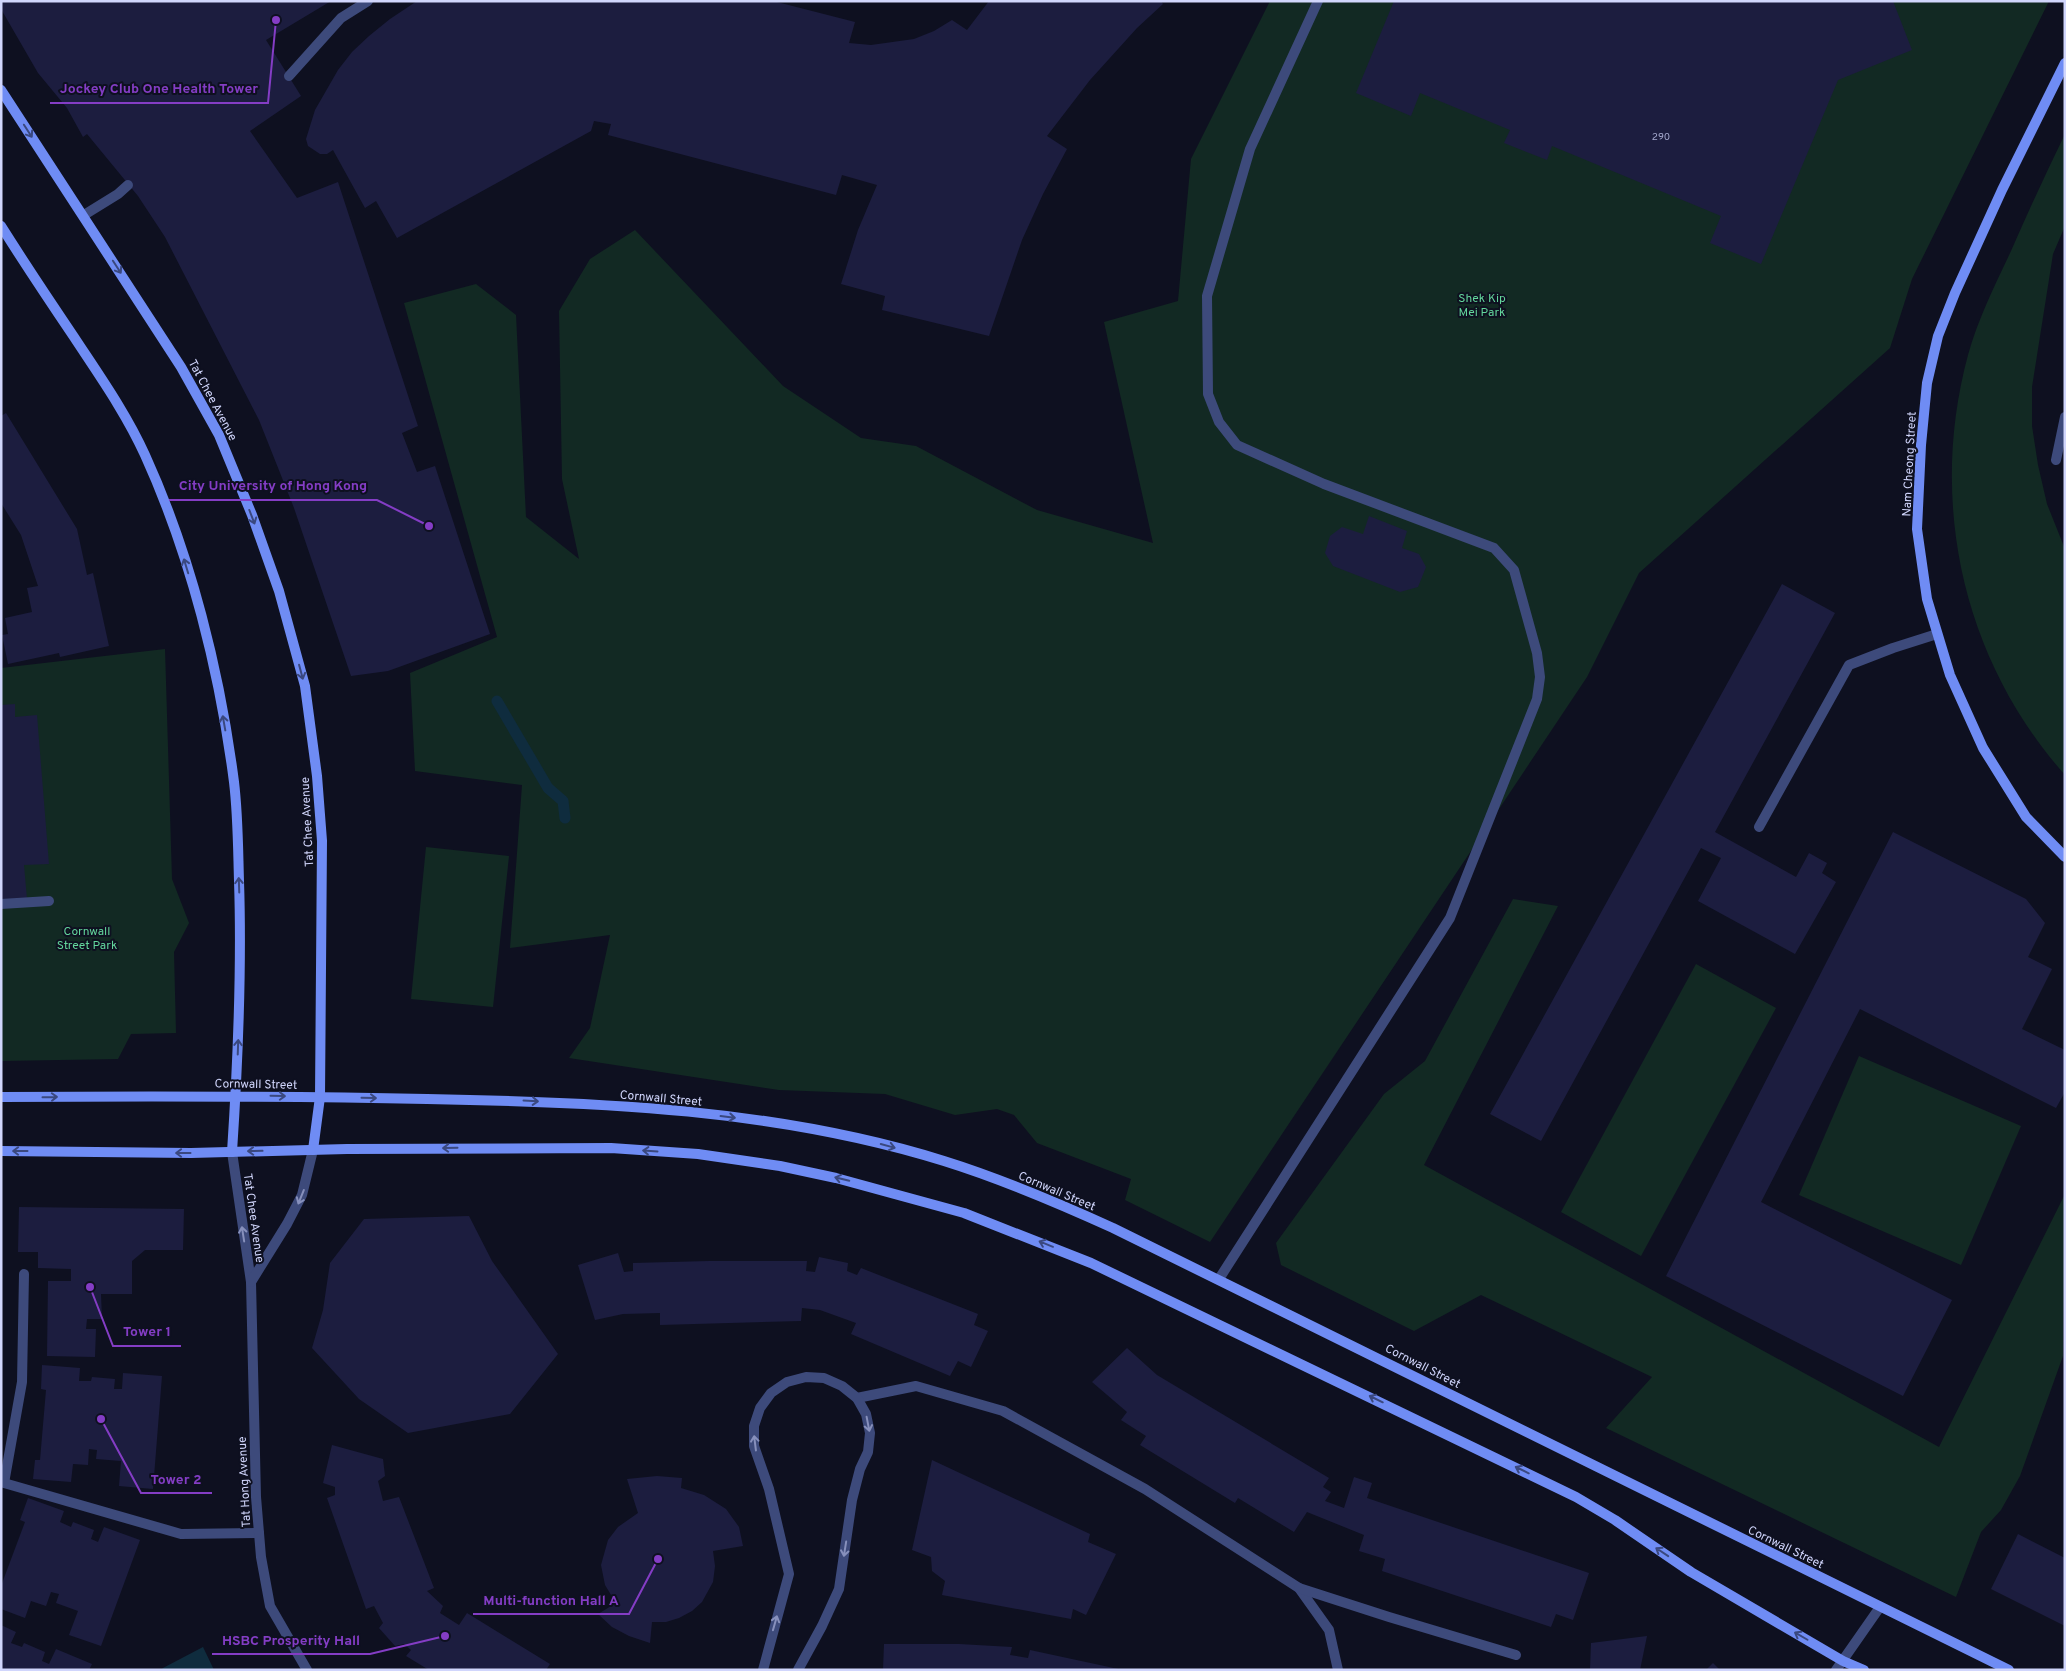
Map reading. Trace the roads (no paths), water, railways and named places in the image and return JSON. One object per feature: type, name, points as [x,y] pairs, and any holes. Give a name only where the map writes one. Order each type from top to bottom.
[{"type":"main road","name":"Nam Cheong Street","points":[[2065,63],[2002,190],[1938,336],[1927,383],[1921,445],[1918,529],[1927,599],[1950,675],[1983,748],[2026,817],[2065,857]]},
{"type":"main road","name":"Tat Chee Avenue","points":[[1,90],[181,367],[219,435],[252,515],[279,591],[305,686],[317,776],[322,841],[320,1097],[313,1150]]},
{"type":"main road","name":"Tat Chee Avenue","points":[[1,226],[111,393],[145,455],[177,537],[200,610],[218,690],[234,783],[241,926],[236,1096],[232,1152]]},
{"type":"main road","name":"Cornwall Street","points":[[1,1097],[320,1097],[524,1101],[656,1108],[792,1125],[876,1143],[943,1161],[1033,1193],[1218,1279],[2009,1670]]},
{"type":"main road","points":[[1,1151],[232,1152],[602,1148],[698,1154],[780,1166],[836,1178],[964,1213],[1027,1236],[1126,1279],[1576,1497],[1615,1520],[1691,1572],[1843,1661],[1864,1670]]},
{"type":"street","points":[[289,76],[341,18],[368,1]]},
{"type":"street","points":[[1218,1279],[1450,918],[1537,699],[1540,677],[1538,653],[1514,570],[1494,548],[1324,484],[1237,444],[1219,422],[1208,394],[1207,296],[1250,149],[1318,1]]},
{"type":"street","points":[[84,215],[118,194],[128,185]]},
{"type":"street","points":[[2056,460],[2065,417]]},
{"type":"street","points":[[1759,827],[1848,665],[1937,634]]},
{"type":"street","points":[[1,904],[49,901]]},
{"type":"street","name":"Tat Chee Avenue","points":[[251,1282],[287,1224],[302,1195],[313,1150]]},
{"type":"street","name":"Tat Chee Avenue","points":[[232,1152],[251,1282]]},
{"type":"street","points":[[24,1274],[22,1382],[3,1486],[182,1534],[259,1533]]},
{"type":"street","name":"Tat Hong Avenue","points":[[251,1282],[256,1497],[260,1557],[270,1606],[307,1670]]},
{"type":"street","points":[[763,1670],[789,1574],[768,1489],[754,1446],[754,1426],[760,1408],[771,1393],[787,1382],[806,1377],[824,1378],[842,1386],[857,1398],[866,1414],[870,1433],[868,1452],[860,1469],[852,1500],[839,1589],[822,1626],[798,1670]]},
{"type":"street","points":[[857,1398],[916,1386],[1003,1411],[1146,1489],[1299,1588],[1516,1655]]},
{"type":"street","points":[[1299,1588],[1329,1630],[1338,1670]]},
{"type":"street","points":[[1836,1670],[1880,1607]]},
{"type":"water","points":[[203,1647],[214,1670],[161,1670],[163,1668]]},
{"type":"waterway","points":[[497,701],[548,788],[563,801],[565,818]]},
{"type":"place","name":"Jockey Club One Health Tower","points":[[276,20]]},
{"type":"place","name":"City University of Hong Kong","points":[[429,526]]},
{"type":"place","name":"Tower 1","points":[[90,1287]]},
{"type":"place","name":"Tower 2","points":[[101,1419]]},
{"type":"place","name":"Multi-function Hall A","points":[[658,1559]]},
{"type":"place","name":"HSBC Prosperity Hall","points":[[445,1636]]},
{"type":"park label","name":"Shek Kip Mei Park","points":[[1482,305]]},
{"type":"park label","name":"Cornwall Street Park","points":[[87,938]]}]
